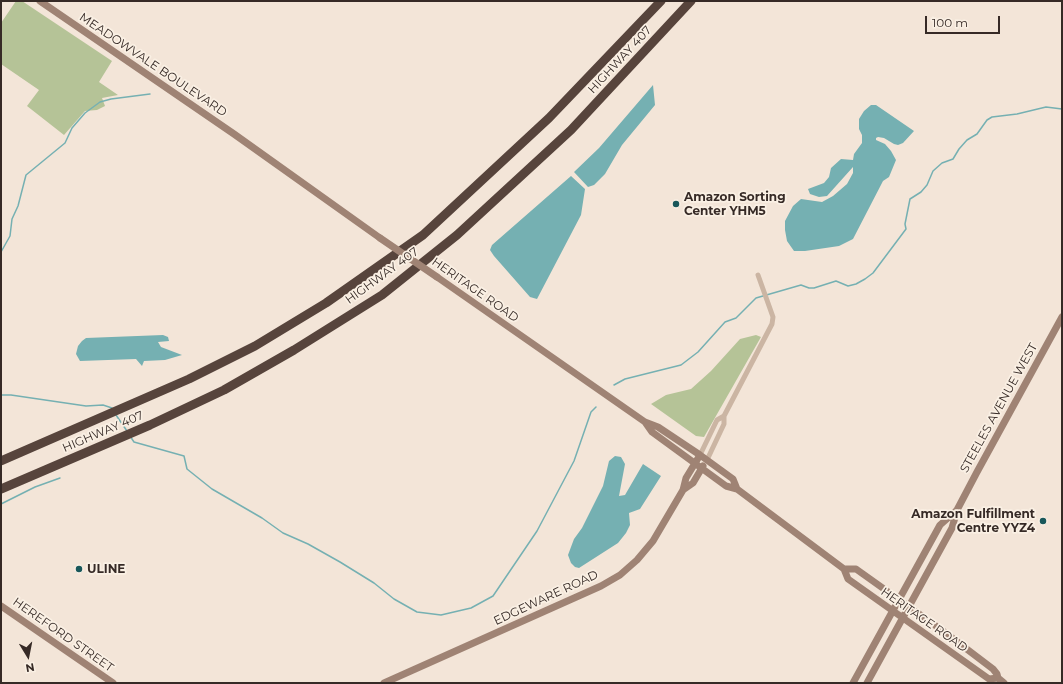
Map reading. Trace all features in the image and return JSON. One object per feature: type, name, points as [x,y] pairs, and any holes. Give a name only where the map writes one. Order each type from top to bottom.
[{"type":"highway","name":"HIGHWAY 407","points":[[1,461],[189,379],[255,346],[326,303],[423,235],[549,118],[661,1]]},
{"type":"highway","name":"HIGHWAY 407","points":[[1,489],[150,425],[224,390],[294,350],[382,294],[457,235],[571,130],[691,1]]},
{"type":"main road","name":"MEADOWVALE BOULEVARD","points":[[40,1],[234,134]]},
{"type":"main road","name":"HERITAGE ROAD","points":[[234,134],[380,238],[645,422],[658,427],[700,455],[733,479],[737,489]]},
{"type":"main road","name":"STEELES AVENUE WEST","points":[[867,683],[952,528],[957,510],[1062,317]]},
{"type":"main road","name":"HERITAGE ROAD","points":[[645,422],[652,432],[726,486],[737,489],[844,569],[848,579],[989,679],[1001,681]]},
{"type":"main road","name":"EDGEWARE ROAD","points":[[384,683],[601,586],[620,575],[637,560],[653,541],[683,490],[686,478],[700,455]]},
{"type":"main road","name":"EDGEWARE ROAD","points":[[683,490],[693,483],[707,460]]},
{"type":"main road","name":"STEELES AVENUE WEST","points":[[853,683],[940,524],[957,510]]},
{"type":"main road","name":"HERITAGE ROAD","points":[[844,569],[856,569],[993,669],[1001,681]]},
{"type":"main road","name":"HEREFORD STREET","points":[[1,606],[114,683]]},
{"type":"street","name":"EDGEWARE ROAD","points":[[707,460],[724,424],[724,416],[772,324],[773,317],[758,275]]},
{"type":"street","name":"EDGEWARE ROAD","points":[[700,455],[717,420],[724,416]]},
{"type":"green space","points":[[16,1],[22,1],[112,61],[99,82],[118,95],[102,98],[105,106],[97,110],[85,111],[64,135],[27,106],[39,90],[1,64],[1,23]]},
{"type":"green space","points":[[756,335],[761,337],[704,437],[696,436],[651,404],[666,395],[691,389],[711,371],[740,339]]},
{"type":"water","points":[[653,85],[655,105],[622,145],[605,174],[594,185],[588,187],[574,172],[599,148]]},
{"type":"water","points":[[871,105],[876,105],[914,131],[903,143],[898,145],[884,138],[876,138],[876,140],[885,144],[896,160],[889,177],[883,181],[853,239],[839,246],[805,251],[794,251],[787,241],[785,221],[793,206],[801,199],[822,202],[833,196],[847,184],[853,173],[853,167],[827,196],[819,197],[810,194],[808,189],[824,183],[829,177],[831,168],[841,159],[853,160],[854,154],[862,143],[862,135],[859,129],[859,119],[864,111]]},
{"type":"water","points":[[571,176],[585,189],[581,215],[537,299],[530,297],[490,250],[492,245]]},
{"type":"water","points":[[163,335],[168,337],[169,341],[158,342],[161,347],[182,355],[165,360],[144,361],[142,366],[136,359],[80,361],[76,354],[78,346],[86,338]]},
{"type":"water","points":[[615,456],[621,457],[625,464],[619,496],[625,495],[643,464],[661,476],[640,509],[629,513],[630,525],[618,543],[579,568],[575,567],[571,563],[568,555],[574,539],[582,528],[603,486],[609,461]]},
{"type":"waterway","points":[[1,252],[10,236],[12,219],[18,206],[26,175],[65,143],[72,128],[85,113],[100,102],[111,99],[150,94]]},
{"type":"waterway","points":[[614,385],[625,379],[681,365],[698,352],[725,322],[736,318],[756,298],[801,285],[814,288],[836,281],[848,286],[865,279],[873,273],[906,229],[905,224],[910,199],[921,192],[927,185],[933,171],[942,163],[953,159],[959,149],[967,140],[977,134],[987,120],[992,117],[1017,114],[1046,107],[1062,109]]},
{"type":"waterway","points":[[1,395],[11,395],[86,406],[103,405],[112,408]]},
{"type":"waterway","points":[[130,436],[134,442],[184,456],[187,469],[212,489],[262,518],[283,533],[308,544],[340,562],[374,583],[394,599],[417,612],[441,615],[471,608],[493,596],[537,531],[574,461],[591,412],[596,407]]},
{"type":"waterway","points":[[116,415],[127,431]]},
{"type":"waterway","points":[[1,504],[35,487],[60,478]]},
{"type":"place","name":"Amazon Sorting Center YHM5","points":[[676,204]]},
{"type":"place","name":"Amazon Fulfillment Centre YYZ4","points":[[1043,521]]},
{"type":"place","name":"ULINE","points":[[79,569]]}]
